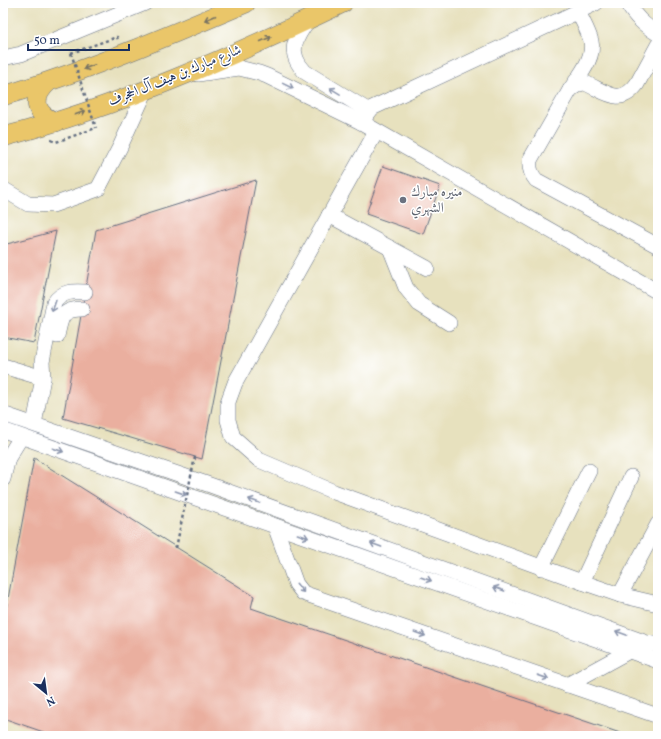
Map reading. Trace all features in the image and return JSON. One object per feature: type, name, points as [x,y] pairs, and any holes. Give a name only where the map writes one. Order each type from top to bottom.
[{"type":"main road","points":[[3,96],[48,82],[150,44],[246,3]]},
{"type":"main road","name":"شارع مبارك بن هيف آل الحجرف","points":[[3,138],[56,122],[183,76],[343,3]]},
{"type":"main road","points":[[48,82],[40,90],[37,100],[39,110],[46,119],[56,122]]},
{"type":"lane","points":[[3,58],[21,54],[145,3]]},
{"type":"lane","points":[[365,116],[372,108],[384,102],[596,3]]},
{"type":"lane","points":[[627,3],[638,20],[658,34]]},
{"type":"lane","points":[[578,11],[591,42],[591,52],[587,62],[530,160],[530,170],[536,180],[658,246]]},
{"type":"lane","points":[[309,19],[297,36],[294,45],[294,57],[299,66],[365,116],[376,132],[658,292]]},
{"type":"lane","points":[[570,90],[576,85],[586,84],[611,96],[625,95],[637,84],[658,45]]},
{"type":"lane","points":[[183,76],[238,68],[249,70],[365,116]]},
{"type":"lane","points":[[3,189],[28,204],[53,205],[98,189],[120,147],[146,90]]},
{"type":"lane","points":[[376,132],[235,383],[228,402],[228,420],[233,437],[259,460],[334,492],[582,582],[658,604]]},
{"type":"lane","points":[[329,215],[427,268]]},
{"type":"lane","points":[[390,248],[406,288],[419,304],[449,323]]},
{"type":"lane","points":[[34,424],[43,378],[42,362],[54,303],[59,296],[67,292],[85,292]]},
{"type":"lane","points":[[43,378],[48,373],[52,364],[61,318],[70,310],[82,309]]},
{"type":"lane","points":[[3,366],[43,378]]},
{"type":"lane","points":[[3,414],[210,485],[647,643],[658,645]]},
{"type":"lane","points":[[3,430],[658,661]]},
{"type":"lane","points":[[3,479],[8,458],[21,437]]},
{"type":"lane","points":[[542,568],[589,471]]},
{"type":"lane","points":[[582,582],[631,477]]},
{"type":"lane","points":[[620,594],[652,550],[658,524]]},
{"type":"lane","points":[[275,526],[296,584],[303,593],[658,716]]},
{"type":"lane","points":[[567,685],[630,651]]},
{"type":"path","points":[[56,142],[96,128],[71,53],[117,37]]},
{"type":"path","points":[[176,548],[195,457]]},
{"type":"building","name":"منيره مبارك الشهري","points":[[383,166],[440,186],[423,234],[366,214]]},
{"type":"building","points":[[256,180],[202,459],[63,418],[96,230]]},
{"type":"building","points":[[56,231],[34,343],[3,337],[3,245]]},
{"type":"building","points":[[34,458],[254,596],[251,608],[629,736],[55,736],[3,718],[3,626]]},
{"type":"place","name":"منيره مبارك الشهري","points":[[403,200]]}]
